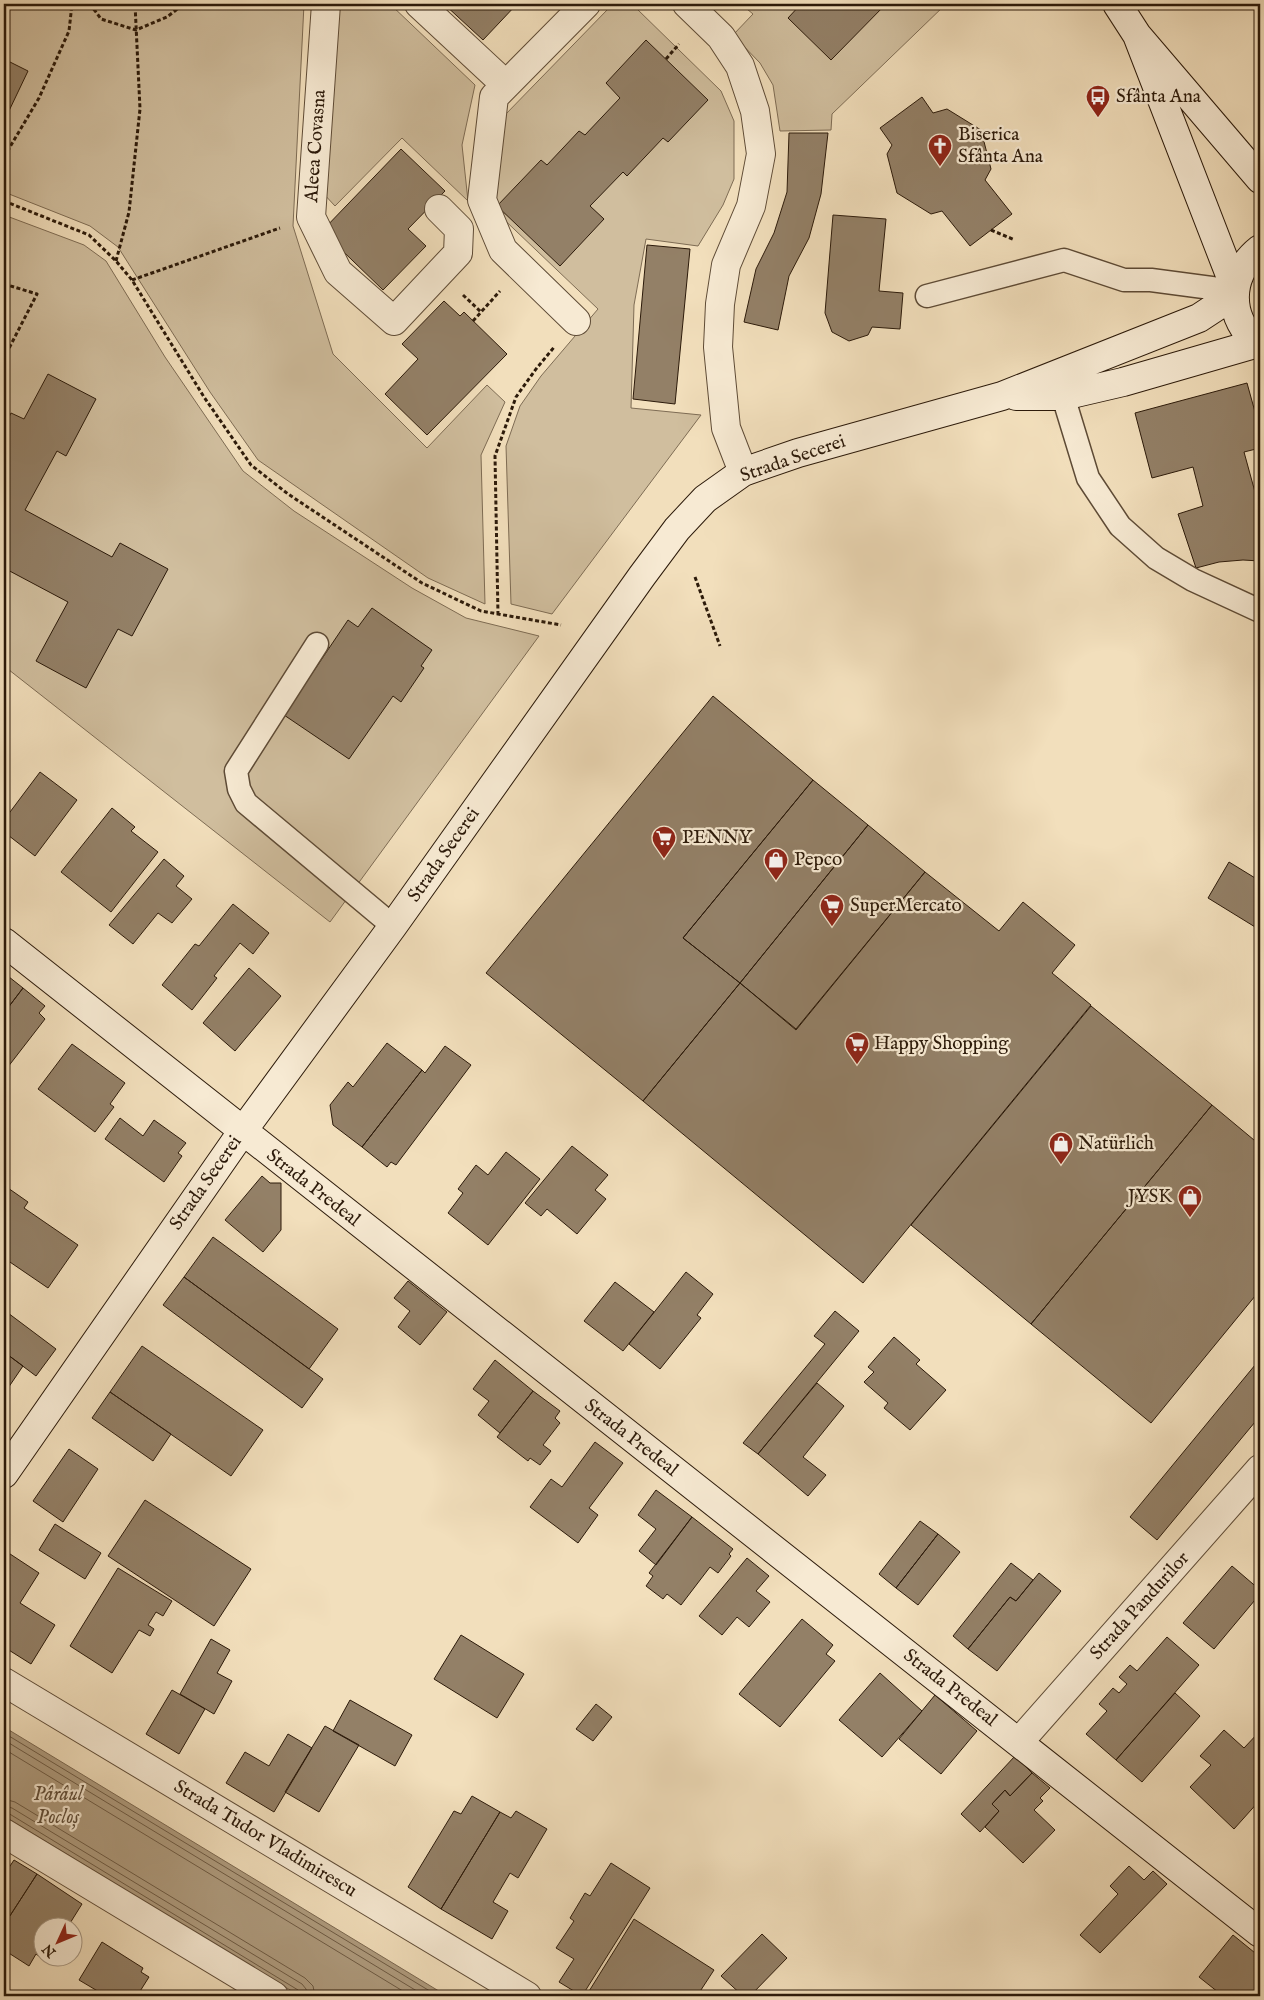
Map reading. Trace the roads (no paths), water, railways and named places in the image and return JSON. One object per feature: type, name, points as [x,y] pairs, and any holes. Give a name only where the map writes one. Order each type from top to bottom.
[{"type":"street","name":"Aleea Covasna","points":[[326,4],[311,217],[338,272],[394,321],[458,252],[459,229],[439,209]]},
{"type":"street","points":[[419,4],[506,85]]},
{"type":"street","points":[[576,320],[503,250],[482,200],[494,98],[586,4]]},
{"type":"street","points":[[687,4],[721,37],[740,66],[755,111],[760,154],[751,206],[726,265],[720,304],[718,347],[726,428],[743,472]]},
{"type":"street","points":[[1117,4],[1137,35],[1260,179]]},
{"type":"street","points":[[1137,35],[1235,291],[1237,314],[1245,330],[1259,344]]},
{"type":"street","points":[[1235,291],[1240,272],[1250,257],[1260,249]]},
{"type":"street","name":"Strada Secerei","points":[[4,1474],[242,1132],[393,926],[677,528],[705,499],[743,472],[798,453],[1002,396],[1199,318],[1235,291]]},
{"type":"street","name":"Strada Secerei","points":[[1002,396],[1063,396],[1123,382],[1259,344]]},
{"type":"street","name":"Strada Predeal","points":[[4,942],[242,1132],[1260,1933]]},
{"type":"street","name":"Strada Pandurilor","points":[[1019,1742],[1260,1470]]},
{"type":"street","name":"Strada Tudor Vladimirescu","points":[[4,1682],[527,1996]]},
{"type":"street","points":[[4,1834],[274,1996]]},
{"type":"lane","points":[[927,296],[1064,260],[1124,280],[1152,280],[1235,291]]},
{"type":"lane","points":[[1063,396],[1088,478],[1120,526],[1156,558],[1193,580],[1260,611]]},
{"type":"lane","points":[[317,644],[236,771],[238,789],[246,803],[393,926]]},
{"type":"water","name":"Pârâul Pocloș","points":[[4,1727],[447,1996],[300,1996],[4,1816]]},
{"type":"place","name":"Sfânta Ana","points":[[1098,118]]},
{"type":"place","name":"Biserica Sfânta Ana","points":[[940,167]]},
{"type":"place","name":"PENNY","points":[[664,859]]},
{"type":"place","name":"Pepco","points":[[776,881]]},
{"type":"place","name":"SuperMercato","points":[[832,927]]},
{"type":"place","name":"Happy Shopping","points":[[857,1065]]},
{"type":"place","name":"Natürlich","points":[[1061,1165]]},
{"type":"place","name":"JYSK","points":[[1190,1218]]}]
